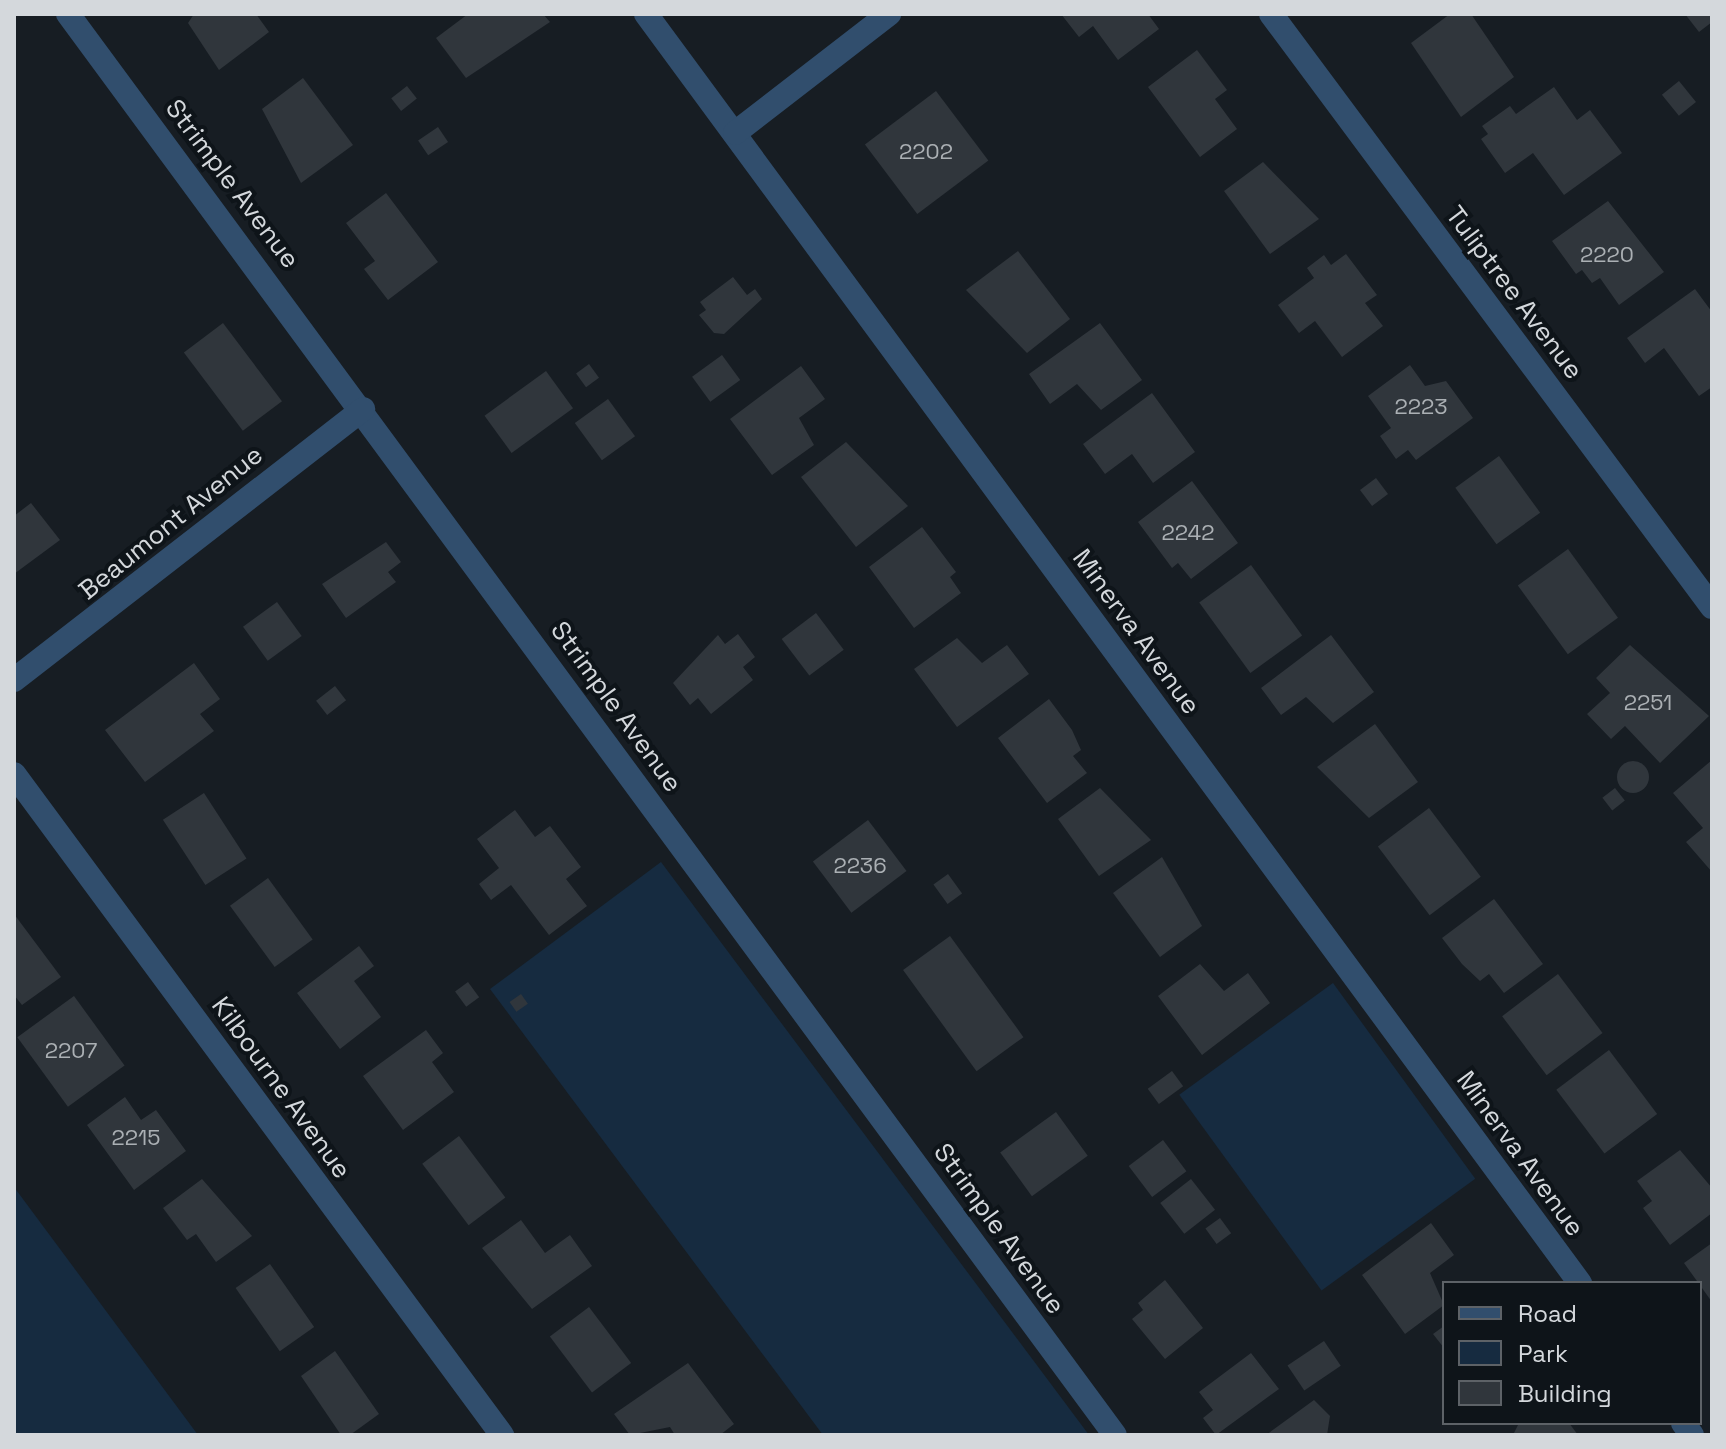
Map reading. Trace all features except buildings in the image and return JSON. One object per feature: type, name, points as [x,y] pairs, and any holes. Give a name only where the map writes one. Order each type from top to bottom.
[{"type":"street","name":"Strimple Avenue","points":[[68,14],[363,409],[1115,1435]]},
{"type":"street","name":"Minerva Avenue","points":[[646,14],[1579,1281]]},
{"type":"street","points":[[735,133],[889,14]]},
{"type":"street","name":"Tuliptree Avenue","points":[[1271,14],[1712,607]]},
{"type":"street","name":"Beaumont Avenue","points":[[14,680],[363,409]]},
{"type":"street","name":"Kilbourne Avenue","points":[[14,774],[502,1435]]},
{"type":"green space","points":[[661,862],[1089,1435],[823,1435],[490,989]]},
{"type":"green space","points":[[1333,983],[1475,1179],[1322,1290],[1179,1095]]},
{"type":"green space","points":[[14,1187],[198,1435],[14,1435]]}]
